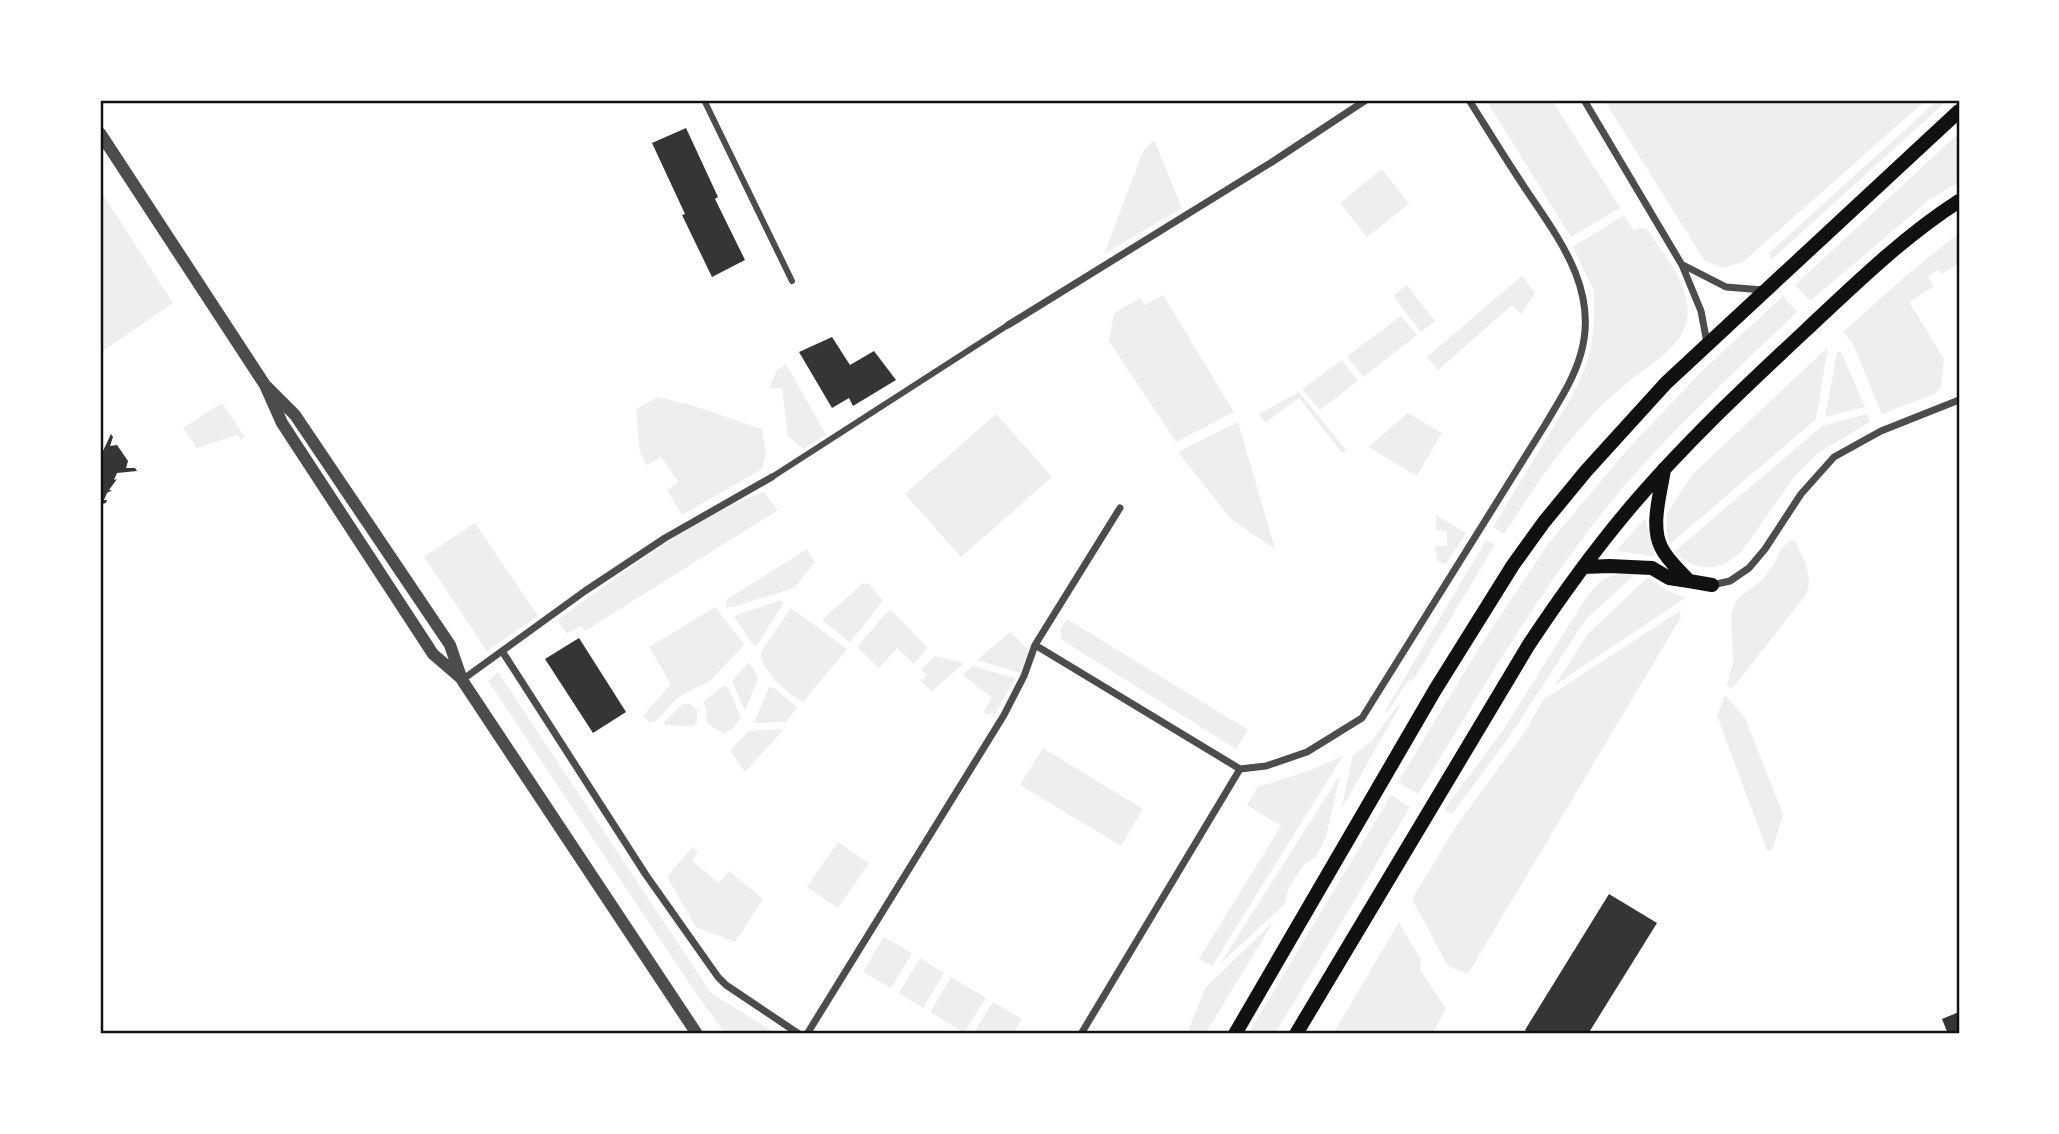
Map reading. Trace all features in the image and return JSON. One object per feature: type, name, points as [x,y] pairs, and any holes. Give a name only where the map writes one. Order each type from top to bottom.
[{"type":"main road","points":[[1235,1034],[1435,690],[1513,565],[1544,522],[1622,429],[1707,343],[1959,111]]},
{"type":"main road","points":[[1296,1034],[1528,646],[1583,567],[1664,470],[1729,401],[1911,236],[1959,201]]},
{"type":"main road","points":[[1664,470],[1657,529],[1659,544],[1689,581]]},
{"type":"main road","points":[[1583,567],[1651,568],[1669,578],[1712,585]]},
{"type":"street","points":[[704,100],[792,281]]},
{"type":"street","points":[[462,680],[585,590],[666,538],[772,477],[1366,100]]},
{"type":"street","points":[[1035,645],[1240,769],[1266,766],[1307,752],[1362,718],[1545,425],[1570,382],[1582,351],[1584,304],[1580,283],[1565,248],[1469,100]]},
{"type":"street","points":[[1584,100],[1682,265],[1701,311],[1707,343]]},
{"type":"street","points":[[100,133],[265,385],[289,433],[433,654],[462,680],[697,1034]]},
{"type":"street","points":[[1682,265],[1726,287],[1765,290]]},
{"type":"street","points":[[265,385],[295,415],[450,645],[462,680]]},
{"type":"street","points":[[1712,585],[1730,581],[1749,568],[1765,549],[1801,494],[1834,457],[1881,431],[1959,400]]},
{"type":"street","points":[[807,1034],[1004,715],[1024,676],[1035,645],[1120,508]]},
{"type":"street","points":[[502,651],[646,874],[718,977],[799,1034]]},
{"type":"street","points":[[1081,1034],[1240,769]]},
{"type":"shaded area","points":[[1486,100],[1552,100],[1620,208],[1571,237]]},
{"type":"shaded area","points":[[1604,100],[1926,100],[1743,262],[1723,268],[1704,260]]},
{"type":"shaded area","points":[[1938,100],[1948,100],[1771,260],[1769,253]]},
{"type":"shaded area","points":[[1959,133],[1959,182],[1929,200],[1810,301],[1795,285]]},
{"type":"shaded area","points":[[1154,140],[1182,208],[1104,254],[1143,151]]},
{"type":"shaded area","points":[[1382,169],[1409,204],[1367,237],[1340,203]]},
{"type":"shaded area","points":[[100,190],[173,303],[100,353]]},
{"type":"shaded area","points":[[1624,215],[1634,231],[1647,229],[1681,283],[1688,308],[1683,331],[1669,350],[1621,388],[1587,420],[1543,476],[1504,534],[1493,527],[1571,398],[1591,348],[1594,291],[1573,247]]},
{"type":"shaded area","points":[[1959,233],[1959,263],[1942,274],[1939,270],[1928,276],[1933,287],[1909,302],[1944,359],[1941,387],[1933,395],[1882,414],[1853,344],[1843,332]]},
{"type":"shaded area","points":[[1522,276],[1535,293],[1521,314],[1512,305],[1438,370],[1427,357]]},
{"type":"shaded area","points":[[1407,285],[1435,321],[1421,332],[1393,296]]},
{"type":"shaded area","points":[[1163,295],[1234,412],[1176,442],[1109,341],[1114,313],[1140,298],[1145,305]]},
{"type":"shaded area","points":[[1783,296],[1797,312],[1636,472],[1588,531],[1521,627],[1418,794],[1398,782],[1479,648],[1548,544],[1628,449],[1705,368]]},
{"type":"shaded area","points":[[1401,316],[1417,335],[1363,377],[1347,356]]},
{"type":"shaded area","points":[[1828,347],[1816,419],[1670,544],[1667,535],[1667,513],[1692,475]]},
{"type":"shaded area","points":[[1837,352],[1841,352],[1865,407],[1825,417]]},
{"type":"shaded area","points":[[1342,360],[1358,381],[1320,410],[1302,389]]},
{"type":"shaded area","points":[[786,364],[826,435],[804,449],[788,436],[782,388],[769,389],[777,370]]},
{"type":"shaded area","points":[[1299,392],[1346,450],[1342,453],[1299,398],[1265,423],[1259,414]]},
{"type":"shaded area","points":[[658,397],[762,429],[766,454],[762,469],[682,515],[667,490],[679,482],[661,457],[647,465],[640,453],[636,409]]},
{"type":"shaded area","points":[[222,403],[245,437],[241,440],[237,435],[197,448],[183,428]]},
{"type":"shaded area","points":[[1408,413],[1442,433],[1417,476],[1368,447]]},
{"type":"shaded area","points":[[996,414],[1052,477],[961,557],[905,494]]},
{"type":"shaded area","points":[[1867,414],[1870,422],[1818,453],[1794,477],[1742,551],[1734,558],[1726,563],[1708,567],[1691,564],[1674,552],[1822,426]]},
{"type":"shaded area","points":[[1238,422],[1275,549],[1231,519],[1178,452]]},
{"type":"shaded area","points":[[764,492],[778,510],[585,631],[581,626],[567,634],[557,620],[684,532],[711,516]]},
{"type":"shaded area","points":[[1436,515],[1466,533],[1446,564],[1437,561],[1435,546],[1447,546],[1447,531],[1436,530]]},
{"type":"shaded area","points":[[1645,518],[1655,556],[1616,551]]},
{"type":"shaded area","points":[[475,523],[538,616],[487,651],[424,557]]},
{"type":"shaded area","points":[[1486,540],[1495,545],[1414,679],[1407,682],[1388,712],[1385,711]]},
{"type":"shaded area","points":[[1791,540],[1795,541],[1807,568],[1808,589],[1732,689],[1727,685],[1733,662],[1731,614],[1736,600],[1763,579],[1782,548]]},
{"type":"shaded area","points":[[807,549],[815,562],[794,588],[726,607],[726,600]]},
{"type":"shaded area","points":[[1621,572],[1637,573],[1586,619],[1507,740],[1452,814],[1444,810],[1505,727],[1587,596],[1602,580]]},
{"type":"shaded area","points":[[1648,577],[1685,598],[1555,685],[1587,635]]},
{"type":"shaded area","points":[[863,583],[869,584],[883,601],[850,642],[822,620]]},
{"type":"shaded area","points":[[778,601],[783,604],[757,645],[753,645],[734,616]]},
{"type":"shaded area","points":[[715,607],[743,646],[710,681],[685,693],[656,721],[649,722],[643,716],[671,684],[649,647]]},
{"type":"shaded area","points":[[791,608],[847,649],[803,702],[770,674],[762,660],[761,652]]},
{"type":"shaded area","points":[[891,610],[927,647],[914,664],[897,648],[879,668],[857,647]]},
{"type":"shaded area","points":[[1680,611],[1681,617],[1468,974],[1448,966],[1412,899],[1455,828],[1524,733],[1544,699]]},
{"type":"shaded area","points":[[1067,619],[1248,730],[1236,749],[1062,640],[1060,630]]},
{"type":"shaded area","points":[[1010,632],[1029,650],[1020,673],[977,660]]},
{"type":"shaded area","points":[[935,656],[964,663],[932,691],[921,682],[927,675],[921,670]]},
{"type":"shaded area","points":[[748,663],[758,679],[745,710],[732,681]]},
{"type":"shaded area","points":[[972,666],[1015,678],[996,713],[984,712],[992,698],[963,675]]},
{"type":"shaded area","points":[[498,672],[711,993],[777,1034],[726,1034],[697,995],[488,681]]},
{"type":"shaded area","points":[[723,686],[728,687],[741,718],[732,729],[723,734],[707,723],[703,702]]},
{"type":"shaded area","points":[[769,687],[797,707],[786,722],[754,723]]},
{"type":"shaded area","points":[[1725,695],[1745,718],[1783,814],[1772,851],[1767,850],[1717,716]]},
{"type":"shaded area","points":[[683,704],[690,704],[697,710],[697,723],[692,726],[664,725],[664,722]]},
{"type":"shaded area","points":[[1401,704],[1341,810],[1353,755],[1372,741]]},
{"type":"shaded area","points":[[781,729],[745,772],[731,752],[733,747],[749,731]]},
{"type":"shaded area","points":[[1043,748],[1143,809],[1121,846],[1020,785]]},
{"type":"shaded area","points":[[1343,756],[1212,966],[1199,959],[1281,826],[1247,805],[1258,787],[1311,770]]},
{"type":"shaded area","points":[[1340,775],[1326,837],[1316,857],[1303,865],[1288,890],[1285,904],[1220,964]]},
{"type":"shaded area","points":[[1391,795],[1410,807],[1275,1034],[1248,1034]]},
{"type":"shaded area","points":[[838,842],[869,863],[838,908],[807,887]]},
{"type":"shaded area","points":[[692,847],[698,852],[692,861],[719,883],[729,871],[763,899],[735,942],[696,927],[667,877]]},
{"type":"shaded area","points":[[1274,921],[1205,1034],[1187,1034],[1205,988]]},
{"type":"shaded area","points":[[1399,922],[1421,960],[1420,970],[1446,1009],[1432,1034],[1333,1034]]},
{"type":"shaded area","points":[[884,937],[912,953],[891,988],[863,972]]},
{"type":"shaded area","points":[[920,958],[944,973],[923,1008],[899,993]]},
{"type":"shaded area","points":[[951,977],[986,998],[964,1033],[930,1012]]},
{"type":"shaded area","points":[[993,1002],[1022,1019],[1013,1034],[973,1034]]},
{"type":"building","points":[[686,128],[718,197],[715,199],[745,260],[712,277],[652,143]]},
{"type":"building","points":[[832,337],[850,365],[874,351],[896,380],[853,406],[849,398],[832,408],[799,352]]},
{"type":"building","points":[[111,434],[113,437],[110,446],[117,445],[128,461],[126,468],[135,468],[137,471],[117,473],[114,480],[117,479],[109,490],[112,490],[104,500],[107,500],[106,503],[102,504],[100,509],[100,451],[103,451]]},
{"type":"building","points":[[579,638],[626,712],[593,733],[545,659]]},
{"type":"building","points":[[1609,894],[1657,923],[1588,1034],[1531,1034],[1525,1030]]},
{"type":"building","points":[[1959,1012],[1959,1034],[1948,1034],[1942,1019]]}]
